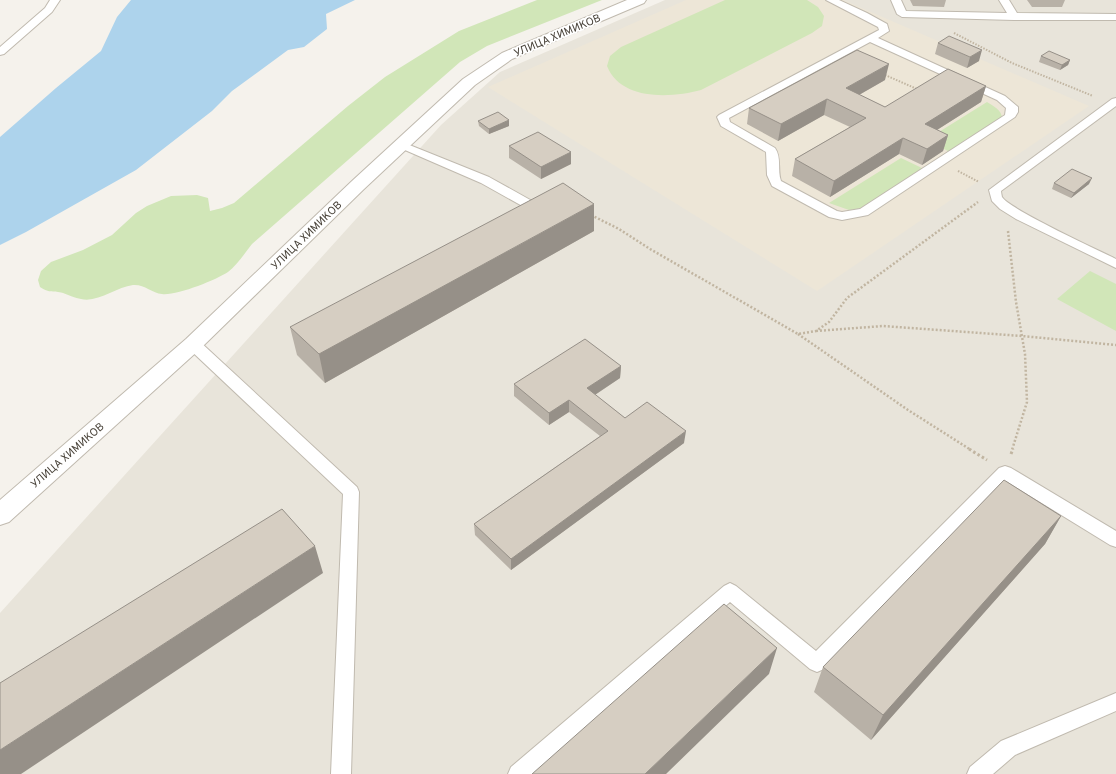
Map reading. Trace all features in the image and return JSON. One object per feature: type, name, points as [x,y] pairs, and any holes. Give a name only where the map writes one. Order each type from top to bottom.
[{"type":"street","name":"УЛИЦА ХИМИКОВ","points":[[0,514],[193,344],[358,185],[469,82],[507,56],[639,0]]},
{"type":"lane","points":[[0,52],[49,10],[55,0]]},
{"type":"lane","points":[[831,0],[864,15],[883,26],[884,31],[723,116],[723,120],[725,124],[771,150],[773,154],[773,178],[776,182],[833,214],[842,216],[864,212],[1009,117],[1012,112],[1012,107],[1008,102],[871,39]]},
{"type":"lane","points":[[896,0],[902,14],[1014,17],[1116,17]]},
{"type":"lane","points":[[1004,0],[1014,17]]},
{"type":"lane","points":[[924,92],[952,76]]},
{"type":"lane","points":[[1114,103],[995,190],[996,198],[1004,206],[1020,216],[1116,264]]},
{"type":"lane","points":[[402,145],[485,180],[537,209]]},
{"type":"lane","points":[[193,344],[351,492],[341,774]]},
{"type":"lane","points":[[518,774],[730,591],[817,663],[1006,472],[1116,540]]},
{"type":"lane","points":[[977,774],[1008,748],[1116,702]]},
{"type":"path","points":[[920,15],[1012,63],[1114,103]]},
{"type":"path","points":[[883,74],[924,92]]},
{"type":"path","points":[[816,331],[829,322],[847,298],[995,190],[953,169]]},
{"type":"path","points":[[591,215],[619,229],[650,249],[798,334],[908,410],[1006,472],[1027,402],[1025,354],[1004,206]]},
{"type":"path","points":[[798,334],[816,331],[883,326],[1022,336],[1116,345]]},
{"type":"shaded area","points":[[665,0],[1116,0],[1116,774],[0,774],[0,613],[441,125],[500,72]]},
{"type":"shaded area","points":[[686,0],[843,0],[1089,106],[817,291],[488,87]]},
{"type":"green space","points":[[537,0],[602,0],[487,46],[460,62],[252,244],[235,266],[228,272],[196,287],[177,293],[168,294],[162,294],[141,286],[133,285],[94,299],[87,300],[79,299],[60,292],[49,291],[40,287],[38,280],[41,271],[51,262],[83,250],[112,235],[136,213],[147,206],[171,196],[197,195],[208,198],[210,211],[234,203],[348,106],[385,77],[459,31]]},
{"type":"green space","points":[[725,0],[807,0],[818,7],[824,16],[822,26],[812,33],[701,90],[689,93],[662,95],[635,91],[623,86],[614,77],[607,66],[610,56],[621,47]]},
{"type":"green space","points":[[987,102],[999,110],[1002,118],[950,152],[926,140]]},
{"type":"green space","points":[[901,158],[924,169],[863,209],[849,210],[829,203]]},
{"type":"green space","points":[[1090,271],[1116,284],[1116,331],[1057,299]]},
{"type":"water","points":[[131,0],[355,0],[326,14],[327,29],[304,47],[288,50],[232,91],[212,111],[136,170],[0,245],[0,137],[101,51],[117,17]]},
{"type":"building","points":[[949,36],[982,50],[970,57],[938,43]]},
{"type":"building","points":[[857,50],[889,64],[846,88],[885,107],[948,69],[986,86],[925,124],[948,135],[927,149],[903,138],[834,181],[795,159],[866,118],[827,99],[781,124],[749,108]]},
{"type":"building","points":[[1049,51],[1070,60],[1062,65],[1041,56]]},
{"type":"building","points":[[498,112],[509,120],[489,129],[478,121]]},
{"type":"building","points":[[538,132],[571,152],[541,167],[509,146]]},
{"type":"building","points":[[1072,169],[1092,178],[1074,193],[1054,183]]},
{"type":"building","points":[[563,183],[594,204],[319,354],[290,327]]},
{"type":"building","points":[[585,339],[621,366],[587,388],[625,418],[647,402],[686,431],[511,559],[474,524],[608,431],[569,400],[549,413],[514,384]]},
{"type":"building","points":[[1004,480],[1061,516],[883,715],[823,667]]},
{"type":"building","points":[[282,509],[315,546],[0,750],[0,683]]},
{"type":"building","points":[[724,604],[777,648],[645,774],[532,774]]}]
